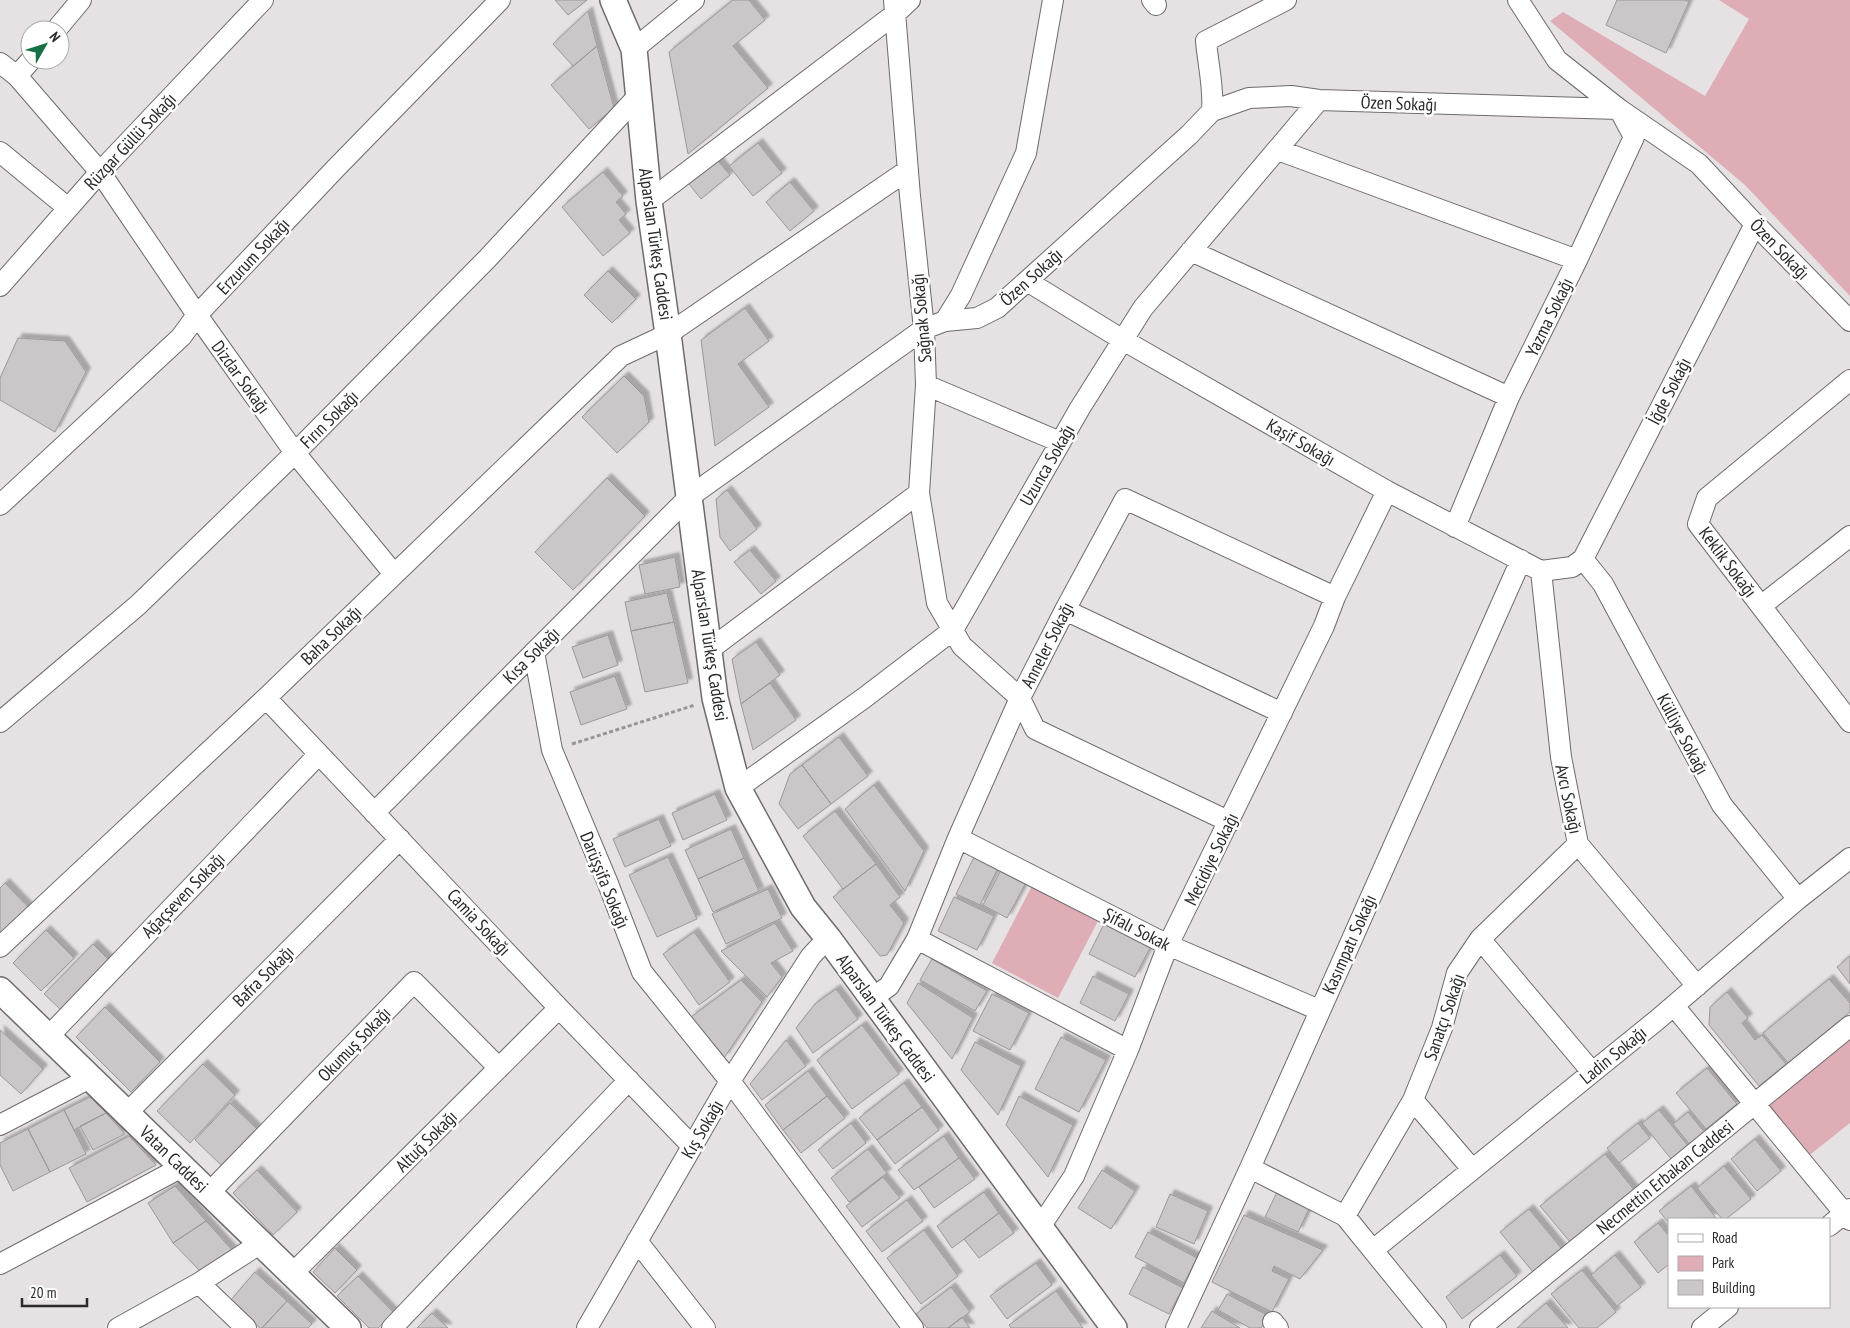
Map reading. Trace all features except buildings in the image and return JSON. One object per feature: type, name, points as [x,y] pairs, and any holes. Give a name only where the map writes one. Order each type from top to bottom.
[{"type":"street","points":[[64,20],[81,0]]},
{"type":"street","name":"Rüzgar Güllü Sokağı","points":[[0,286],[100,172],[263,0]]},
{"type":"street","name":"Erzurum Sokağı","points":[[0,505],[180,337],[197,315],[335,168],[500,0]]},
{"type":"street","name":"Alparslan Türkeş Caddesi","points":[[613,0],[634,50],[649,201],[715,698],[738,788],[803,907],[828,938],[1114,1328]]},
{"type":"street","points":[[634,50],[694,0]]},
{"type":"street","points":[[649,201],[894,7],[910,0]]},
{"type":"street","points":[[945,321],[961,295],[1026,153],[1053,0]]},
{"type":"street","points":[[1212,111],[1214,92],[1208,70],[1206,41],[1286,0]]},
{"type":"street","points":[[1518,0],[1557,60],[1619,110]]},
{"type":"street","name":"Sağnak Sokağı","points":[[894,7],[924,329],[926,385],[919,492],[937,603],[962,646],[1020,698]]},
{"type":"street","name":"Dizdar Sokağı","points":[[0,63],[17,76],[100,172],[197,315],[295,453],[394,574]]},
{"type":"street","points":[[17,76],[22,70]]},
{"type":"street","name":"Fırın Sokağı","points":[[0,722],[138,605],[295,453],[487,258],[639,95]]},
{"type":"street","name":"Özen Sokağı","points":[[924,329],[945,321],[977,318],[997,308],[1189,135],[1212,111],[1249,98],[1291,96],[1319,100],[1619,110],[1699,164],[1850,321]]},
{"type":"street","name":"Uzunca Sokağı","points":[[738,788],[864,698],[953,630],[1060,442],[1143,308],[1319,100]]},
{"type":"street","name":"Yazma Sokağı","points":[[1455,527],[1509,397],[1578,260],[1634,137],[1619,110]]},
{"type":"street","points":[[1278,150],[1578,260]]},
{"type":"street","points":[[0,152],[68,208]]},
{"type":"street","name":"Baha Sokağı","points":[[0,947],[266,698],[621,356],[668,334],[908,170]]},
{"type":"street","name":"İğde Sokağı","points":[[1583,559],[1755,224]]},
{"type":"street","points":[[1191,251],[1509,397]]},
{"type":"street","name":"Kaşif Sokağı","points":[[1027,282],[1122,340],[1387,491],[1541,571]]},
{"type":"street","name":"Kısa Sokağı","points":[[374,813],[689,497],[924,329]]},
{"type":"street","name":"Keklik Sokağı","points":[[1846,709],[1760,606],[1698,524],[1707,498],[1850,380]]},
{"type":"street","points":[[926,385],[1060,442]]},
{"type":"street","name":"Mecidiye Sokağı","points":[[1040,1227],[1074,1176],[1128,1050],[1168,945],[1230,822],[1387,491]]},
{"type":"street","points":[[709,650],[919,492]]},
{"type":"street","name":"Anneler Sokağı","points":[[871,998],[889,986],[917,939],[958,838],[1020,698],[1125,499],[1335,598]]},
{"type":"street","points":[[1760,606],[1850,536]]},
{"type":"street","points":[[1541,571],[1572,567],[1583,559]]},
{"type":"street","name":"Külliye Sokağı","points":[[1583,559],[1603,584],[1722,805],[1798,900]]},
{"type":"street","name":"Kasımpatı Sokağı","points":[[1176,1328],[1250,1168],[1521,560]]},
{"type":"street","name":"Avcı Sokağı","points":[[1541,571],[1560,757],[1578,844],[1697,986]]},
{"type":"street","points":[[1065,610],[1282,713]]},
{"type":"street","name":"Darüşşifa Sokağı","points":[[534,652],[552,750],[607,881],[642,972],[730,1081],[912,1328]]},
{"type":"street","name":"Camia Sokağı","points":[[266,698],[692,1146]]},
{"type":"street","points":[[1020,698],[1035,729],[1230,822]]},
{"type":"street","name":"Ağaçseven Sokağı","points":[[48,1037],[319,754]]},
{"type":"street","name":"Şifalı Sokak","points":[[958,838],[1168,945],[1319,1010]]},
{"type":"street","name":"Bafra Sokağı","points":[[127,1113],[400,839]]},
{"type":"street","name":"Sanatçı Sokağı","points":[[1345,1216],[1412,1100],[1442,1028],[1457,973],[1480,939],[1578,844]]},
{"type":"street","name":"Ladin Sokağı","points":[[1373,1250],[1674,1006],[1850,858]]},
{"type":"street","name":"Kış Sokağı","points":[[587,1328],[730,1081],[811,956],[828,938]]},
{"type":"street","points":[[917,939],[1128,1050]]},
{"type":"street","points":[[1480,939],[1592,1072]]},
{"type":"street","name":"Okumuş Sokağı","points":[[209,1193],[414,982],[499,1068]]},
{"type":"street","name":"Vatan Caddesi","points":[[0,990],[348,1328]]},
{"type":"street","points":[[1674,1006],[1754,1104],[1848,1214],[1830,1225]]},
{"type":"street","name":"Altuğ Sokağı","points":[[292,1274],[559,1008]]},
{"type":"street","name":"Necmettin Erbakan Caddesi","points":[[1480,1328],[1850,1026]]},
{"type":"street","points":[[0,1124],[90,1078]]},
{"type":"street","points":[[392,1328],[629,1080]]},
{"type":"street","points":[[1412,1100],[1472,1169]]},
{"type":"street","points":[[0,1264],[182,1167]]},
{"type":"street","points":[[1250,1168],[1345,1216],[1436,1328]]},
{"type":"street","points":[[637,1241],[705,1328]]},
{"type":"street","points":[[118,1328],[199,1283],[261,1243]]},
{"type":"street","points":[[199,1283],[246,1328]]},
{"type":"street","points":[[1702,1328],[1727,1308]]},
{"type":"path","points":[[552,750],[715,698]]},
{"type":"green space","points":[[1719,0],[1850,0],[1850,296],[1745,185],[1550,21],[1563,12],[1705,96],[1749,19]]},
{"type":"green space","points":[[1033,884],[1099,919],[1058,998],[992,963]]},
{"type":"green space","points":[[1850,1038],[1850,1123],[1807,1157],[1766,1107]]}]
